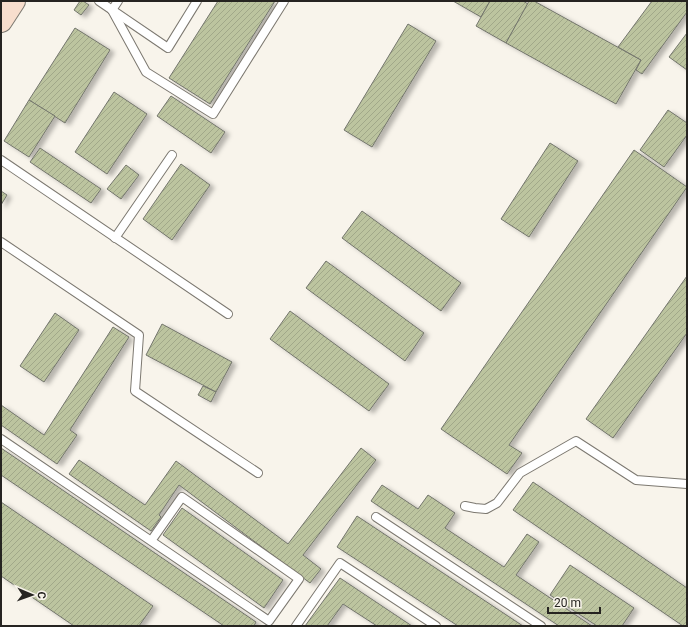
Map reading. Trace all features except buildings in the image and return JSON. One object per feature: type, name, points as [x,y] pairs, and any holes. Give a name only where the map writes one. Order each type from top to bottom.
[{"type":"main road","points":[[1,21],[14,1]]},
{"type":"lane","points":[[99,1],[168,48],[197,1]]},
{"type":"lane","points":[[112,10],[118,1]]},
{"type":"lane","points":[[112,10],[146,72],[213,114],[284,1]]},
{"type":"lane","points":[[116,238],[172,155]]},
{"type":"lane","points":[[1,160],[228,314]]},
{"type":"lane","points":[[1,242],[139,335],[135,392],[258,473]]},
{"type":"lane","points":[[1,439],[268,623],[298,579],[182,497],[151,541]]},
{"type":"lane","points":[[466,506],[486,509],[497,503],[520,473],[576,440],[636,480],[687,484]]},
{"type":"lane","points":[[376,517],[541,626]]},
{"type":"lane","points":[[296,626],[340,563],[436,626]]}]
